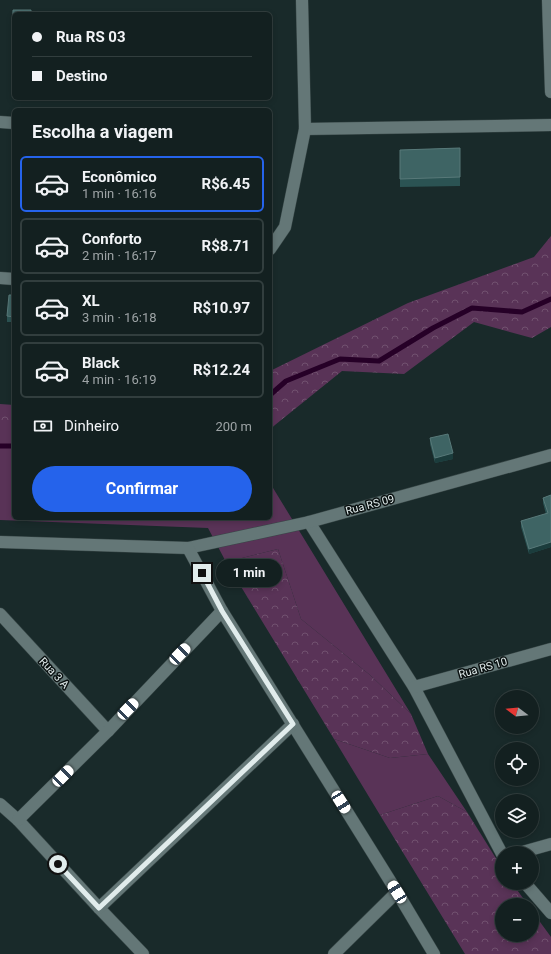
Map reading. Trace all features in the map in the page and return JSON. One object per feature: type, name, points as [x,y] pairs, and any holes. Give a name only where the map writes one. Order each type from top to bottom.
[{"type":"street","points":[[272,246],[285,227],[305,129],[302,0]]},
{"type":"street","points":[[548,0],[551,92]]},
{"type":"street","points":[[0,122],[12,123]]},
{"type":"street","points":[[305,129],[551,125]]},
{"type":"street","points":[[0,278],[12,279]]},
{"type":"street","name":"Rua RS 09","points":[[0,542],[188,548],[309,522],[551,456]]},
{"type":"street","points":[[309,522],[414,687],[498,846]]},
{"type":"street","points":[[188,548],[222,611],[434,954]]},
{"type":"street","points":[[18,820],[108,731],[222,611]]},
{"type":"street","name":"Rua 3 A","points":[[0,614],[108,731]]},
{"type":"street","name":"Rua RS 10","points":[[414,687],[551,649]]},
{"type":"street","points":[[99,908],[293,724]]},
{"type":"street","points":[[0,804],[18,820],[143,954]]},
{"type":"street","points":[[539,847],[551,844]]},
{"type":"street","points":[[531,890],[551,914]]},
{"type":"street","points":[[334,954],[397,892]]},
{"type":"green space","points":[[551,236],[551,327],[532,338],[474,322],[404,374],[342,371],[272,427],[272,370],[408,303],[534,257]]},
{"type":"green space","points":[[0,404],[12,405],[12,424],[0,424]]},
{"type":"green space","points":[[0,424],[12,424],[12,520],[272,520],[272,486],[411,714],[370,675],[301,619],[278,549],[226,562],[208,528],[0,520]]},
{"type":"green space","points":[[278,549],[301,619],[370,675],[411,714],[428,754],[390,758],[334,739],[226,562]]},
{"type":"green space","points":[[334,739],[390,758],[428,754],[467,812],[438,796],[380,815]]},
{"type":"green space","points":[[438,796],[467,812],[495,857],[495,890],[517,890],[523,898],[495,898],[495,942],[539,942],[539,921],[551,937],[551,954],[465,954],[380,815]]},
{"type":"building","points":[[13,10],[31,10],[31,12],[13,12]]},
{"type":"building","points":[[460,148],[460,177],[400,179],[400,150]]},
{"type":"building","points":[[9,295],[12,295],[12,317],[7,316]]},
{"type":"building","points":[[448,434],[453,453],[435,458],[430,438]]},
{"type":"building","points":[[551,495],[551,542],[529,549],[521,521],[548,513],[543,498]]},
{"type":"waterway","points":[[272,393],[286,381],[340,359],[379,361],[433,328],[472,308],[522,312],[551,299]]},
{"type":"waterway","points":[[0,446],[12,446]]},
{"type":"route","points":[[58,864],[99,908],[293,724],[222,611],[202,573]]}]
